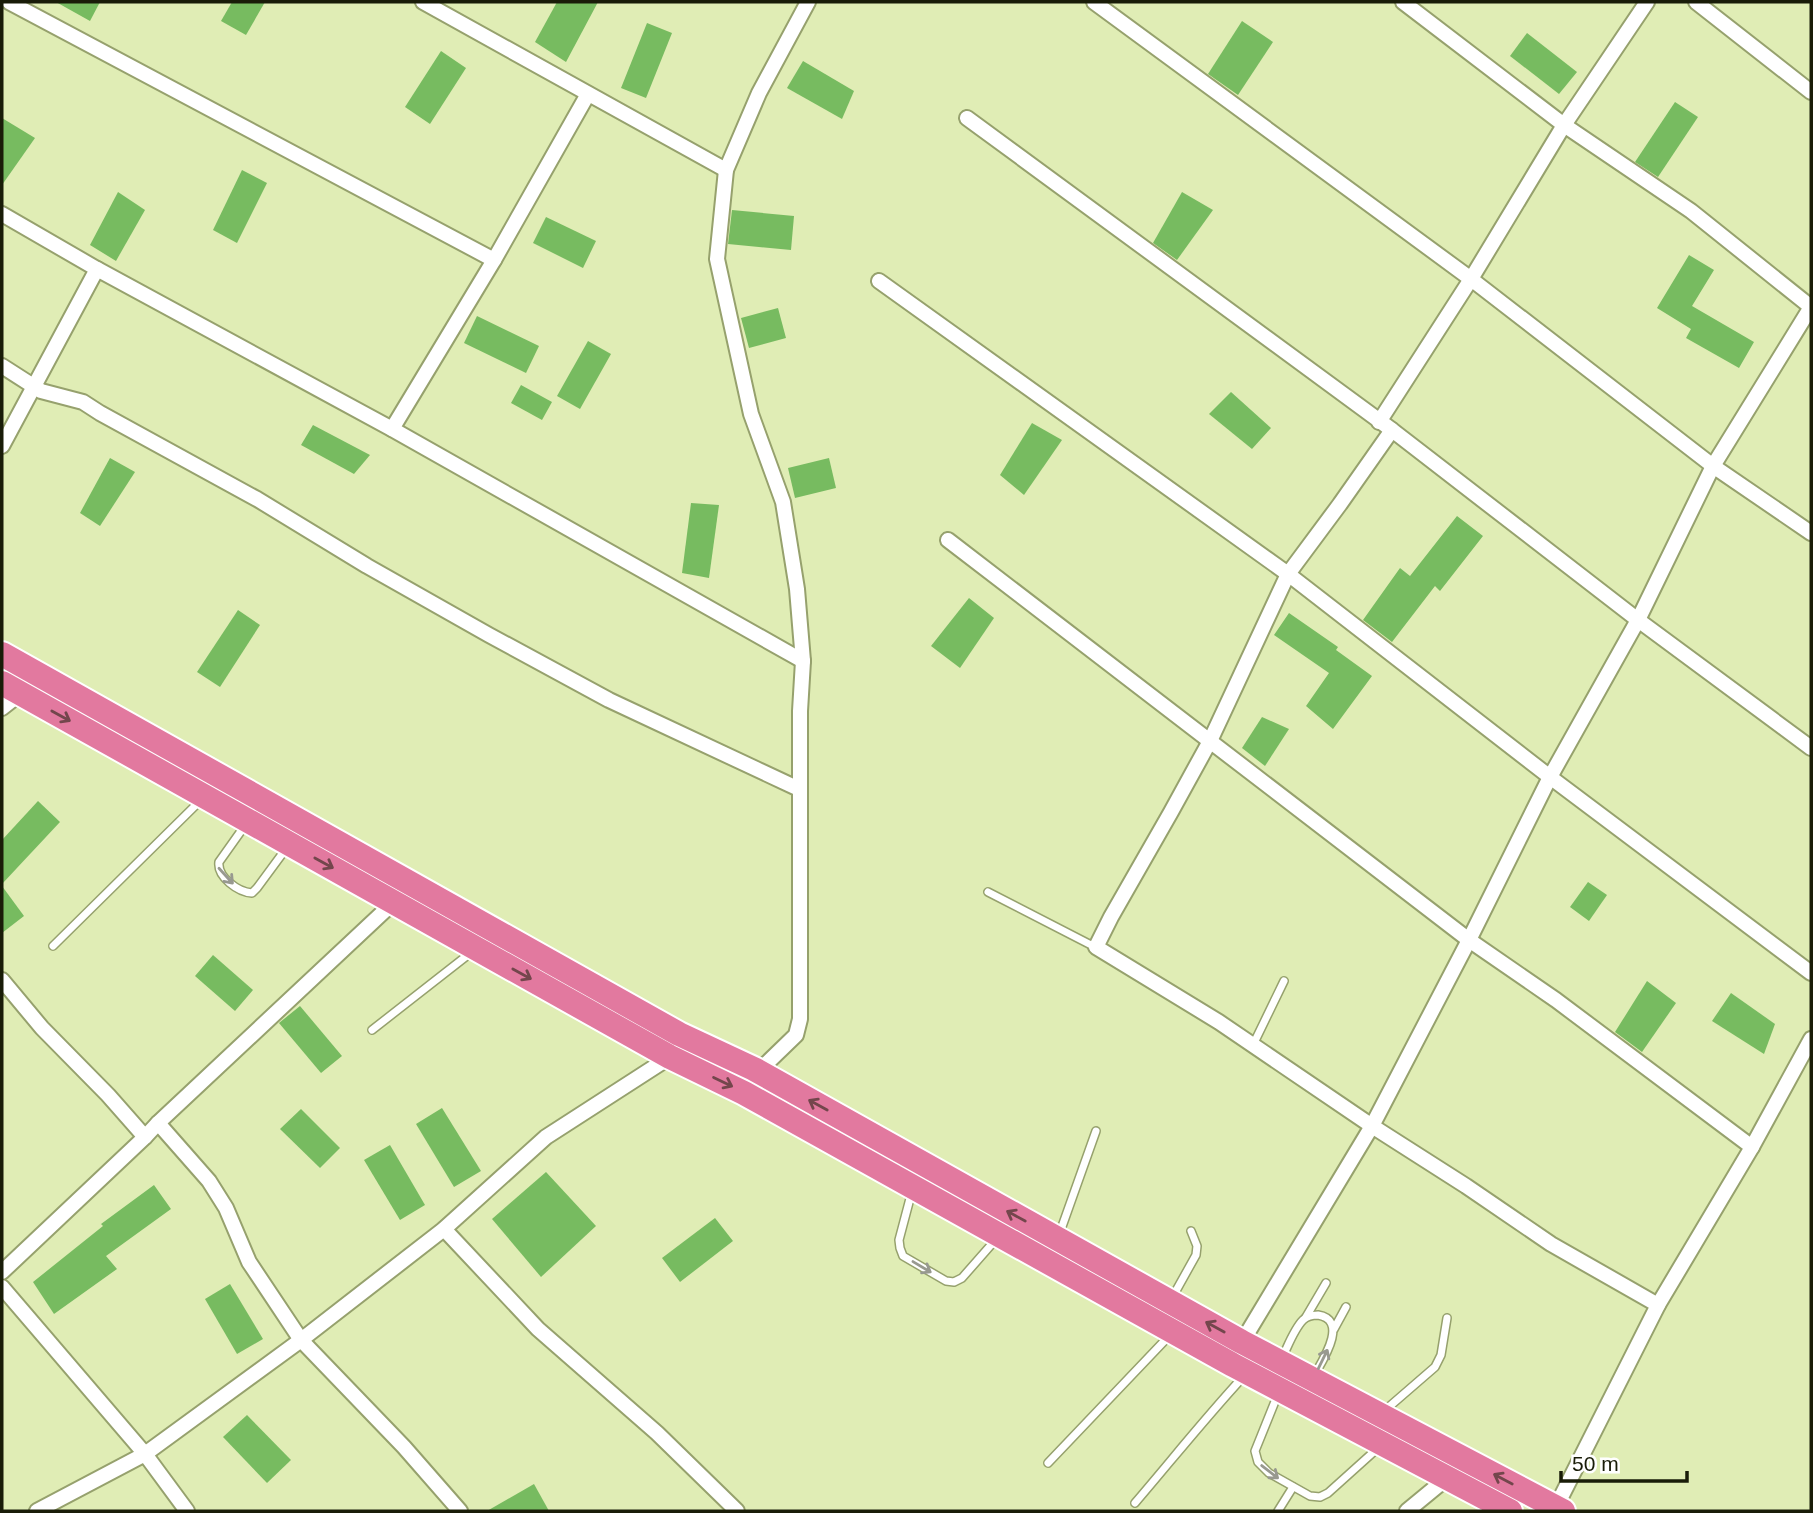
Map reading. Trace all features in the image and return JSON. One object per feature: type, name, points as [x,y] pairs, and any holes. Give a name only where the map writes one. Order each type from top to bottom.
[{"type":"highway","points":[[2,654],[680,1034],[754,1069],[1242,1342],[1559,1509]]},
{"type":"highway","points":[[8,695],[205,797],[670,1057],[744,1093],[1247,1373],[1510,1511]]},
{"type":"street","points":[[2,14],[9,2],[494,260]]},
{"type":"street","points":[[423,2],[726,170]]},
{"type":"street","points":[[1094,2],[1471,279],[1713,466],[1811,533]]},
{"type":"street","points":[[1242,1342],[1372,1126],[1550,777],[1638,620],[1713,466],[1811,307],[1691,211],[1564,125],[1403,2]]},
{"type":"street","points":[[1647,2],[1564,125],[1340,504],[1288,574],[1210,741],[1096,947],[1219,1022],[1551,1244],[1658,1305]]},
{"type":"street","points":[[1696,2],[1811,92]]},
{"type":"street","points":[[754,1069],[766,1063],[796,1035],[800,1020],[799,789],[803,661],[797,589],[783,502],[751,414],[718,259],[726,170],[759,93],[803,4]]},
{"type":"street","points":[[392,429],[494,260],[589,94]]},
{"type":"street","points":[[967,118],[1386,426],[1638,620],[1811,748]]},
{"type":"street","points":[[2,214],[97,269],[392,429],[803,661]]},
{"type":"street","points":[[2,446],[97,269]]},
{"type":"street","points":[[879,281],[1288,574],[1550,777],[1811,972]]},
{"type":"street","points":[[1798,325],[1811,334]]},
{"type":"street","points":[[2,366],[40,391],[82,401],[257,499],[366,566],[609,700],[799,789]]},
{"type":"street","points":[[948,540],[1469,940],[1556,1000],[1752,1147]]},
{"type":"street","points":[[2,1272],[394,902]]},
{"type":"street","points":[[2,980],[42,1028],[145,1137]]},
{"type":"street","points":[[1559,1509],[1658,1305],[1752,1147],[1811,1039]]},
{"type":"street","points":[[37,1511],[145,1454],[301,1340],[444,1229],[546,1138],[670,1057]]},
{"type":"street","points":[[158,1123],[209,1181],[226,1208],[249,1262],[301,1340],[404,1447],[460,1511]]},
{"type":"street","points":[[444,1229],[538,1329],[657,1433],[737,1511]]},
{"type":"street","points":[[2,1287],[145,1454],[187,1511]]},
{"type":"street","points":[[1407,1511],[1447,1478]]},
{"type":"lane","points":[[52,946],[205,797]]},
{"type":"lane","points":[[249,821],[218,867],[222,875],[244,892],[252,893],[257,888],[290,844]]},
{"type":"lane","points":[[988,892],[1096,947]]},
{"type":"lane","points":[[372,1030],[477,948]]},
{"type":"lane","points":[[1252,1046],[1284,981]]},
{"type":"lane","points":[[1057,1239],[1096,1131]]},
{"type":"lane","points":[[913,1187],[899,1240],[900,1248],[903,1256],[946,1281],[954,1282],[962,1278],[999,1235]]},
{"type":"lane","points":[[1170,1302],[1196,1255],[1197,1246],[1191,1231]]},
{"type":"lane","points":[[1280,1362],[1326,1283]]},
{"type":"lane","points":[[1313,1379],[1346,1307]]},
{"type":"lane","points":[[1303,1320],[1314,1315],[1323,1316],[1334,1329]]},
{"type":"lane","points":[[1380,1414],[1435,1367],[1441,1355],[1447,1318]]},
{"type":"lane","points":[[1048,1463],[1173,1332]]},
{"type":"lane","points":[[1135,1503],[1247,1373]]},
{"type":"lane","points":[[1279,1390],[1255,1451],[1258,1462],[1269,1473],[1310,1496],[1320,1497],[1328,1493],[1382,1444]]},
{"type":"lane","points":[[1278,1511],[1293,1487]]},
{"type":"building","points":[[56,2],[100,2],[90,21]]},
{"type":"building","points":[[232,2],[265,2],[246,35],[221,21]]},
{"type":"building","points":[[557,2],[598,2],[566,62],[535,42]]},
{"type":"building","points":[[1242,21],[1273,42],[1238,95],[1208,74]]},
{"type":"building","points":[[647,23],[672,33],[646,98],[621,88]]},
{"type":"building","points":[[1527,33],[1577,72],[1559,94],[1510,56]]},
{"type":"building","points":[[441,51],[466,68],[430,124],[405,107]]},
{"type":"building","points":[[803,61],[854,91],[842,119],[787,88]]},
{"type":"building","points":[[1675,102],[1698,117],[1658,177],[1635,162]]},
{"type":"building","points":[[2,118],[35,138],[2,185]]},
{"type":"building","points":[[242,170],[267,183],[237,243],[213,230]]},
{"type":"building","points":[[118,192],[145,210],[116,261],[90,245]]},
{"type":"building","points":[[1182,192],[1213,210],[1177,260],[1153,243]]},
{"type":"building","points":[[732,210],[794,216],[791,250],[728,244]]},
{"type":"building","points":[[546,217],[596,241],[583,268],[533,243]]},
{"type":"building","points":[[1689,255],[1714,270],[1692,306],[1754,342],[1739,368],[1686,338],[1691,329],[1657,308]]},
{"type":"building","points":[[778,308],[786,338],[749,348],[741,318]]},
{"type":"building","points":[[477,316],[539,346],[526,373],[464,343]]},
{"type":"building","points":[[588,341],[611,354],[580,409],[557,396]]},
{"type":"building","points":[[521,385],[552,402],[542,420],[511,403]]},
{"type":"building","points":[[1231,392],[1271,428],[1252,449],[1209,414]]},
{"type":"building","points":[[1032,423],[1062,440],[1024,495],[1000,475]]},
{"type":"building","points":[[313,425],[370,455],[354,474],[301,445]]},
{"type":"building","points":[[110,458],[135,472],[100,526],[80,513]]},
{"type":"building","points":[[829,458],[836,488],[795,498],[788,468]]},
{"type":"building","points":[[691,503],[719,505],[709,578],[682,573]]},
{"type":"building","points":[[1457,516],[1483,536],[1440,591],[1435,586],[1392,642],[1363,620],[1400,568],[1410,576]]},
{"type":"building","points":[[969,598],[994,618],[960,668],[931,646]]},
{"type":"building","points":[[238,610],[260,625],[220,687],[197,672]]},
{"type":"building","points":[[1289,613],[1338,647],[1336,650],[1372,676],[1333,729],[1306,706],[1329,673],[1274,635]]},
{"type":"building","points":[[1262,717],[1289,729],[1265,766],[1242,748]]},
{"type":"building","points":[[38,801],[60,822],[2,884],[2,840]]},
{"type":"building","points":[[1588,882],[1607,895],[1589,921],[1570,907]]},
{"type":"building","points":[[2,886],[24,916],[2,933]]},
{"type":"building","points":[[213,955],[253,990],[235,1011],[195,976]]},
{"type":"building","points":[[1647,981],[1676,1003],[1642,1052],[1615,1032]]},
{"type":"building","points":[[1731,993],[1775,1024],[1764,1054],[1712,1021]]},
{"type":"building","points":[[300,1006],[342,1056],[321,1073],[279,1023]]},
{"type":"building","points":[[442,1108],[481,1171],[454,1187],[416,1124]]},
{"type":"building","points":[[301,1109],[340,1148],[320,1168],[280,1129]]},
{"type":"building","points":[[390,1145],[425,1205],[400,1220],[364,1160]]},
{"type":"building","points":[[546,1172],[596,1226],[541,1277],[492,1219]]},
{"type":"building","points":[[154,1185],[171,1209],[106,1256],[117,1269],[54,1314],[33,1282],[103,1226],[101,1224]]},
{"type":"building","points":[[715,1218],[733,1241],[680,1282],[662,1258]]},
{"type":"building","points":[[230,1284],[263,1339],[237,1354],[205,1299]]},
{"type":"building","points":[[247,1415],[291,1460],[267,1483],[223,1437]]},
{"type":"building","points":[[534,1484],[549,1511],[487,1511]]}]
